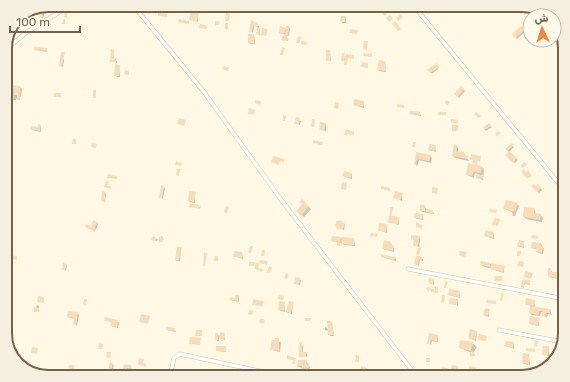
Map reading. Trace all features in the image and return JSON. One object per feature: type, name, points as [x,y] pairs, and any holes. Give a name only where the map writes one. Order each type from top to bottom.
[{"type":"street","points":[[12,44],[27,32],[60,12]]},
{"type":"street","points":[[139,12],[204,92],[282,201],[412,370]]},
{"type":"street","points":[[419,12],[558,182]]},
{"type":"street","points":[[408,269],[558,298]]},
{"type":"street","points":[[499,330],[557,341]]},
{"type":"street","points":[[171,370],[174,358],[180,354],[251,370]]},
{"type":"building","points":[[65,12],[68,12],[67,18],[64,17]]},
{"type":"building","points":[[158,12],[167,14],[167,17],[158,16]]},
{"type":"building","points":[[191,12],[199,12],[197,21],[189,20]]},
{"type":"building","points":[[381,12],[385,12],[387,14],[384,16]]},
{"type":"building","points":[[40,13],[43,13],[42,18],[39,18]]},
{"type":"building","points":[[226,13],[230,14],[229,21],[225,21]]},
{"type":"building","points":[[401,14],[403,17],[398,21],[396,18]]},
{"type":"building","points":[[390,15],[393,19],[389,22],[386,18]]},
{"type":"building","points":[[341,16],[346,16],[345,22],[340,22]]},
{"type":"building","points":[[63,19],[65,19],[65,24],[62,24]]},
{"type":"building","points":[[179,19],[189,21],[189,24],[178,22]]},
{"type":"building","points":[[251,20],[258,24],[258,26],[253,26],[252,32],[249,32]]},
{"type":"building","points":[[215,21],[220,22],[219,25],[215,25]]},
{"type":"building","points":[[395,21],[401,29],[398,31],[392,24]]},
{"type":"building","points":[[225,23],[228,23],[228,29],[225,29]]},
{"type":"building","points":[[200,24],[207,26],[206,29],[199,28]]},
{"type":"building","points":[[280,26],[286,28],[284,34],[279,33]]},
{"type":"building","points":[[286,26],[289,26],[288,35],[285,35]]},
{"type":"building","points":[[521,26],[522,27],[522,32],[515,38],[512,34]]},
{"type":"building","points":[[257,27],[260,28],[259,35],[256,34]]},
{"type":"building","points":[[262,28],[268,29],[266,36],[261,35]]},
{"type":"building","points":[[350,29],[358,30],[357,34],[349,33]]},
{"type":"building","points":[[248,34],[254,34],[254,44],[248,43]]},
{"type":"building","points":[[284,35],[287,35],[287,41],[281,40]]},
{"type":"building","points":[[298,36],[301,37],[300,43],[296,43]]},
{"type":"building","points":[[301,41],[307,42],[306,45],[301,44]]},
{"type":"building","points":[[364,41],[368,41],[367,50],[363,49]]},
{"type":"building","points":[[34,47],[47,48],[46,51],[34,50]]},
{"type":"building","points":[[282,47],[285,48],[283,55],[280,55]]},
{"type":"building","points":[[111,49],[114,49],[113,58],[116,59],[116,62],[110,62]]},
{"type":"building","points":[[326,50],[330,50],[330,61],[326,61]]},
{"type":"building","points":[[61,52],[65,52],[62,66],[59,66]]},
{"type":"building","points":[[342,53],[345,53],[344,58],[346,54],[354,55],[354,59],[348,58],[347,65],[344,65],[344,61],[341,61]]},
{"type":"building","points":[[364,53],[372,54],[372,57],[363,56]]},
{"type":"building","points":[[379,60],[385,61],[386,71],[377,70]]},
{"type":"building","points":[[362,62],[368,63],[368,68],[361,67]]},
{"type":"building","points":[[437,63],[439,67],[430,73],[427,70]]},
{"type":"building","points":[[115,64],[120,65],[119,76],[114,76]]},
{"type":"building","points":[[223,66],[229,67],[228,71],[222,69]]},
{"type":"building","points":[[125,70],[129,71],[129,75],[124,74]]},
{"type":"building","points":[[12,85],[20,86],[20,95],[14,95],[14,99],[12,99]]},
{"type":"building","points":[[461,86],[464,89],[458,97],[454,94]]},
{"type":"building","points":[[93,90],[96,90],[96,98],[93,98]]},
{"type":"building","points":[[54,93],[60,93],[61,97],[54,97]]},
{"type":"building","points":[[17,95],[20,95],[20,100],[17,100]]},
{"type":"building","points":[[354,99],[364,101],[363,107],[353,105]]},
{"type":"building","points":[[255,100],[261,101],[260,105],[255,103]]},
{"type":"building","points":[[446,100],[450,102],[448,105],[445,104]]},
{"type":"building","points":[[335,102],[339,103],[338,109],[334,108]]},
{"type":"building","points":[[397,104],[404,105],[404,108],[397,107]]},
{"type":"building","points":[[249,108],[255,110],[254,115],[248,114]]},
{"type":"building","points":[[410,111],[420,112],[420,115],[410,114]]},
{"type":"building","points":[[438,112],[446,112],[446,115],[438,115]]},
{"type":"building","points":[[476,112],[481,116],[479,118],[474,115]]},
{"type":"building","points":[[283,115],[286,116],[285,121],[283,121]]},
{"type":"building","points":[[296,117],[300,118],[299,124],[294,124]]},
{"type":"building","points":[[179,118],[186,120],[184,126],[177,124]]},
{"type":"building","points":[[312,119],[315,119],[314,127],[311,127]]},
{"type":"building","points":[[451,119],[458,120],[457,124],[450,122]]},
{"type":"building","points":[[320,122],[326,123],[324,131],[319,129]]},
{"type":"building","points":[[490,123],[491,126],[484,130],[483,127]]},
{"type":"building","points":[[38,124],[41,125],[40,131],[31,130],[31,126],[38,127]]},
{"type":"building","points":[[452,125],[458,125],[458,131],[452,131]]},
{"type":"building","points":[[346,129],[354,132],[354,135],[344,135]]},
{"type":"building","points":[[499,131],[501,133],[496,136],[495,133]]},
{"type":"building","points":[[73,139],[76,139],[76,144],[72,144]]},
{"type":"building","points":[[313,140],[323,142],[322,145],[313,143]]},
{"type":"building","points":[[413,142],[416,142],[415,147],[412,147]]},
{"type":"building","points":[[92,143],[97,144],[96,148],[91,147]]},
{"type":"building","points":[[512,143],[514,145],[507,151],[505,149]]},
{"type":"building","points":[[430,144],[436,145],[434,151],[428,150]]},
{"type":"building","points":[[454,144],[457,145],[456,151],[464,152],[464,155],[468,156],[467,159],[452,156]]},
{"type":"building","points":[[509,151],[517,158],[513,163],[505,155]]},
{"type":"building","points":[[416,152],[431,155],[429,161],[417,159],[416,164],[414,164]]},
{"type":"building","points":[[471,154],[481,156],[480,162],[478,161],[477,165],[472,163],[473,160],[470,160]]},
{"type":"building","points":[[273,156],[284,159],[284,162],[280,161],[279,165],[271,162]]},
{"type":"building","points":[[176,161],[182,163],[181,166],[175,165]]},
{"type":"building","points":[[525,162],[527,165],[522,168],[521,165]]},
{"type":"building","points":[[468,163],[482,166],[481,173],[473,172],[472,176],[466,175]]},
{"type":"building","points":[[177,169],[180,169],[179,176],[176,175]]},
{"type":"building","points":[[524,169],[526,172],[528,170],[532,176],[527,179],[521,171]]},
{"type":"building","points":[[344,171],[352,173],[351,178],[342,176]]},
{"type":"building","points":[[108,174],[117,176],[117,179],[107,178]]},
{"type":"building","points":[[477,174],[483,175],[483,179],[476,178]]},
{"type":"building","points":[[106,181],[109,182],[108,186],[111,186],[111,189],[104,187]]},
{"type":"building","points":[[342,182],[347,183],[346,190],[341,189]]},
{"type":"building","points":[[534,184],[536,186],[538,184],[541,188],[537,192],[531,186]]},
{"type":"building","points":[[161,185],[164,186],[162,198],[159,198]]},
{"type":"building","points":[[381,186],[390,188],[390,191],[381,189]]},
{"type":"building","points":[[432,187],[438,188],[437,194],[432,193]]},
{"type":"building","points":[[102,191],[105,192],[105,201],[101,201]]},
{"type":"building","points":[[189,191],[196,192],[194,202],[188,201]]},
{"type":"building","points":[[395,191],[403,193],[400,200],[393,198]]},
{"type":"building","points":[[302,199],[309,206],[301,216],[296,211],[302,204],[299,202]]},
{"type":"building","points":[[506,200],[518,203],[515,212],[503,209]]},
{"type":"building","points":[[190,203],[201,206],[200,209],[189,207]]},
{"type":"building","points":[[420,205],[425,205],[425,211],[420,211]]},
{"type":"building","points":[[226,206],[229,207],[227,213],[224,212]]},
{"type":"building","points":[[390,207],[393,207],[392,215],[390,215]]},
{"type":"building","points":[[524,207],[535,208],[534,213],[541,214],[540,220],[523,217]]},
{"type":"building","points":[[426,209],[433,210],[433,214],[426,212]]},
{"type":"building","points":[[490,209],[497,210],[496,213],[489,212]]},
{"type":"building","points":[[415,213],[423,214],[422,219],[414,218]]},
{"type":"building","points":[[389,215],[399,217],[398,224],[388,223]]},
{"type":"building","points":[[495,218],[500,219],[498,226],[491,225]]},
{"type":"building","points":[[93,220],[97,222],[94,231],[85,227],[86,224],[91,226]]},
{"type":"building","points":[[338,221],[342,221],[344,225],[342,229],[338,229],[336,227],[336,223]]},
{"type":"building","points":[[416,222],[422,225],[422,229],[416,227]]},
{"type":"building","points":[[379,223],[387,224],[386,232],[378,231]]},
{"type":"building","points":[[486,230],[494,232],[493,238],[484,236]]},
{"type":"building","points":[[371,233],[378,234],[377,237],[370,236]]},
{"type":"building","points":[[411,235],[420,236],[418,246],[413,246],[414,239],[411,239]]},
{"type":"building","points":[[532,235],[538,236],[538,239],[531,238]]},
{"type":"building","points":[[154,236],[157,239],[154,242],[151,239]]},
{"type":"building","points":[[161,236],[164,239],[161,242],[158,239]]},
{"type":"building","points":[[332,236],[341,237],[340,246],[337,246],[337,242],[331,241]]},
{"type":"building","points":[[342,237],[354,238],[354,245],[341,244]]},
{"type":"building","points":[[384,240],[391,242],[391,245],[394,246],[393,251],[382,249]]},
{"type":"building","points":[[519,240],[524,241],[523,247],[517,246]]},
{"type":"building","points":[[532,242],[541,243],[541,246],[543,247],[542,253],[536,252],[537,249],[531,248]]},
{"type":"building","points":[[250,246],[253,246],[251,253],[248,253]]},
{"type":"building","points":[[177,247],[182,247],[179,261],[175,260]]},
{"type":"building","points":[[418,248],[421,248],[419,255],[416,254]]},
{"type":"building","points":[[262,250],[265,250],[264,256],[261,256]]},
{"type":"building","points":[[234,251],[242,252],[242,258],[233,257]]},
{"type":"building","points":[[460,251],[467,252],[465,257],[459,255]]},
{"type":"building","points":[[517,251],[521,251],[520,256],[517,256]]},
{"type":"building","points":[[204,252],[207,253],[205,266],[203,266]]},
{"type":"building","points":[[381,254],[395,257],[394,260],[381,257]]},
{"type":"building","points":[[12,255],[17,256],[17,260],[12,259]]},
{"type":"building","points":[[416,255],[422,257],[422,260],[419,259],[418,265],[414,264]]},
{"type":"building","points":[[215,256],[218,256],[218,261],[214,261]]},
{"type":"building","points":[[260,260],[268,261],[267,265],[259,263]]},
{"type":"building","points":[[481,261],[490,263],[490,267],[480,265]]},
{"type":"building","points":[[519,261],[524,262],[523,267],[517,266]]},
{"type":"building","points":[[249,262],[255,262],[254,266],[249,266]]},
{"type":"building","points":[[63,263],[67,264],[65,270],[62,270]]},
{"type":"building","points":[[255,263],[259,263],[258,268],[263,269],[262,272],[255,269]]},
{"type":"building","points":[[491,263],[505,266],[503,272],[490,269]]},
{"type":"building","points":[[269,267],[272,267],[270,273],[266,273]]},
{"type":"building","points":[[548,268],[551,268],[551,272],[557,272],[557,278],[548,277]]},
{"type":"building","points":[[525,271],[533,273],[531,279],[524,277]]},
{"type":"building","points":[[286,273],[289,275],[287,279],[284,278]]},
{"type":"building","points":[[495,276],[502,276],[502,281],[494,281]]},
{"type":"building","points":[[295,277],[300,278],[299,285],[294,284]]},
{"type":"building","points":[[429,278],[434,279],[433,284],[428,283]]},
{"type":"building","points":[[522,280],[530,280],[530,284],[524,283],[524,287],[521,287]]},
{"type":"building","points":[[445,281],[448,282],[446,288],[444,288]]},
{"type":"building","points":[[435,286],[438,287],[438,293],[431,292],[431,289],[435,289]]},
{"type":"building","points":[[427,287],[431,288],[430,291],[426,290]]},
{"type":"building","points":[[449,289],[460,291],[459,297],[448,295]]},
{"type":"building","points":[[501,293],[504,293],[502,301],[500,300]]},
{"type":"building","points":[[235,295],[239,295],[238,301],[229,300],[230,297],[235,298]]},
{"type":"building","points":[[279,295],[284,296],[283,300],[278,299]]},
{"type":"building","points":[[442,295],[445,295],[444,303],[441,302]]},
{"type":"building","points":[[38,296],[44,297],[44,303],[37,302]]},
{"type":"building","points":[[450,298],[458,299],[457,305],[449,304]]},
{"type":"building","points":[[526,298],[535,300],[534,306],[525,305]]},
{"type":"building","points":[[84,299],[87,299],[86,305],[83,304]]},
{"type":"building","points":[[253,299],[264,301],[263,306],[252,305]]},
{"type":"building","points":[[487,300],[496,301],[496,304],[486,303]]},
{"type":"building","points":[[279,301],[285,302],[284,311],[278,310]]},
{"type":"building","points":[[289,301],[294,302],[291,313],[286,312]]},
{"type":"building","points":[[530,306],[551,309],[550,313],[546,313],[545,316],[542,316],[543,311],[539,311],[538,315],[529,313]]},
{"type":"building","points":[[34,307],[39,308],[39,312],[34,312]]},
{"type":"building","points":[[485,308],[490,309],[488,316],[483,315]]},
{"type":"building","points":[[249,310],[253,311],[252,315],[248,314]]},
{"type":"building","points":[[68,311],[78,312],[76,325],[73,325],[74,318],[67,317]]},
{"type":"building","points":[[141,314],[150,316],[148,324],[139,322]]},
{"type":"building","points":[[530,316],[540,318],[538,326],[529,324]]},
{"type":"building","points":[[105,317],[118,320],[117,327],[110,326],[111,322],[104,321]]},
{"type":"building","points":[[262,318],[265,321],[262,324],[259,321]]},
{"type":"building","points":[[305,318],[311,318],[310,321],[305,321]]},
{"type":"building","points":[[327,321],[331,321],[334,335],[328,335]]},
{"type":"building","points":[[166,327],[175,328],[175,331],[166,330]]},
{"type":"building","points":[[470,329],[477,331],[475,340],[468,338]]},
{"type":"building","points":[[196,330],[202,330],[202,336],[195,336]]},
{"type":"building","points":[[220,332],[225,333],[224,339],[219,338]]},
{"type":"building","points":[[215,333],[218,333],[218,340],[215,340]]},
{"type":"building","points":[[429,333],[438,335],[437,342],[431,340],[430,344],[427,344]]},
{"type":"building","points":[[479,334],[487,336],[486,341],[478,340]]},
{"type":"building","points":[[190,337],[201,338],[200,345],[189,344]]},
{"type":"building","points":[[275,338],[279,338],[279,351],[270,350],[272,339],[275,340]]},
{"type":"building","points":[[460,340],[473,342],[471,351],[459,348]]},
{"type":"building","points":[[535,340],[538,341],[537,347],[534,346]]},
{"type":"building","points":[[506,341],[514,342],[513,348],[504,346]]},
{"type":"building","points":[[299,342],[302,342],[302,352],[306,352],[306,357],[299,357]]},
{"type":"building","points":[[99,343],[103,344],[102,349],[98,349]]},
{"type":"building","points":[[216,346],[226,346],[226,351],[216,351]]},
{"type":"building","points":[[543,346],[549,346],[548,355],[542,355]]},
{"type":"building","points":[[32,347],[38,348],[37,354],[31,353]]},
{"type":"building","points":[[526,348],[535,349],[535,352],[526,351]]},
{"type":"building","points":[[472,351],[475,354],[472,357],[469,354]]},
{"type":"building","points":[[107,352],[111,352],[110,358],[106,357]]},
{"type":"building","points":[[523,353],[529,354],[529,364],[522,363]]},
{"type":"building","points":[[287,355],[296,358],[295,364],[292,364],[293,360],[287,359]]},
{"type":"building","points":[[356,355],[359,356],[359,362],[355,362]]},
{"type":"building","points":[[139,358],[144,359],[143,363],[146,363],[146,367],[138,365]]},
{"type":"building","points":[[426,358],[430,358],[430,362],[426,362]]},
{"type":"building","points":[[298,360],[307,360],[306,364],[309,365],[308,370],[302,369],[302,366],[297,366]]},
{"type":"building","points":[[110,362],[113,363],[112,370],[108,370]]},
{"type":"building","points":[[124,364],[131,365],[131,369],[127,368],[127,370],[123,370]]},
{"type":"building","points":[[69,365],[74,365],[74,369],[68,368]]},
{"type":"building","points":[[452,365],[458,366],[457,370],[451,369]]},
{"type":"building","points":[[361,366],[367,368],[366,370],[361,370]]},
{"type":"building","points":[[469,366],[476,367],[476,370],[469,370]]},
{"type":"building","points":[[442,367],[449,369],[449,370],[441,370]]}]
